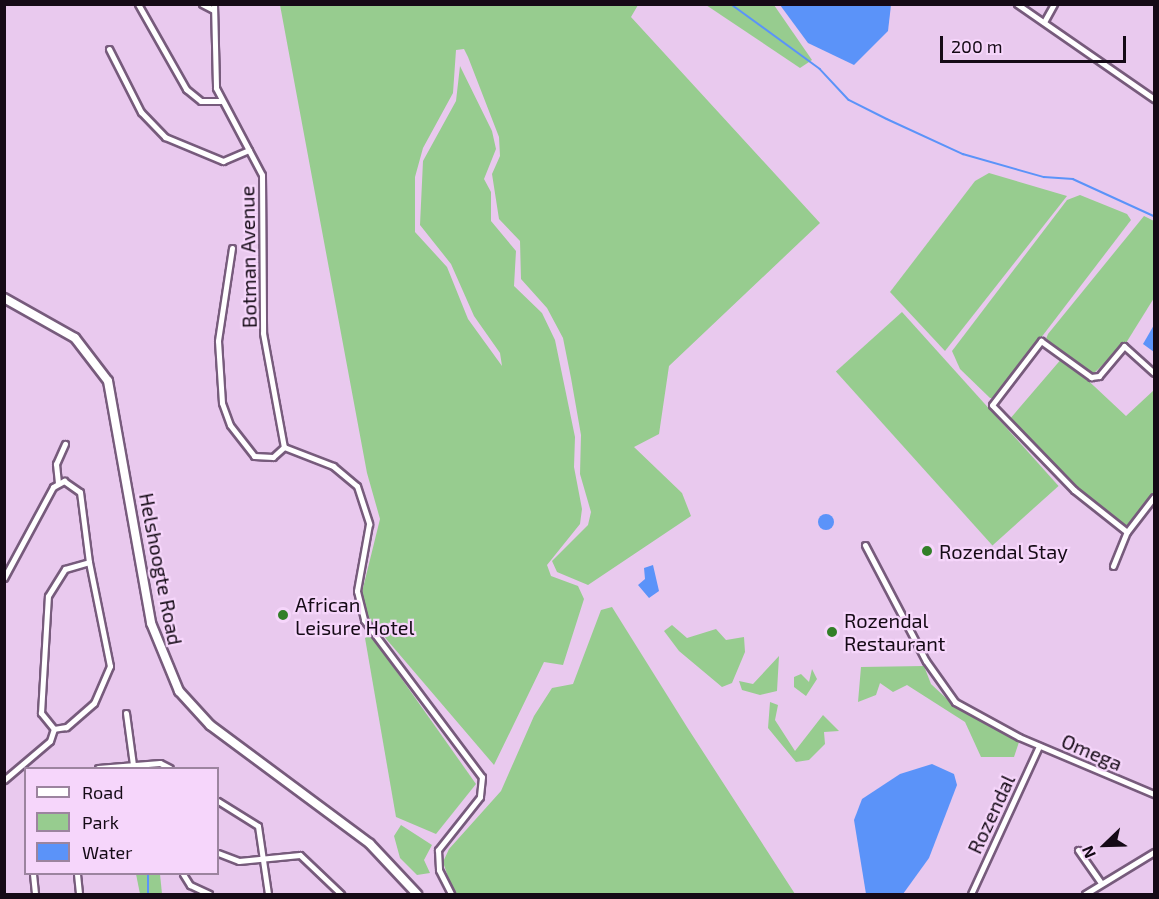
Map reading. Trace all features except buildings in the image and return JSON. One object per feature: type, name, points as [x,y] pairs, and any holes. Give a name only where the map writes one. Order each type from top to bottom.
[{"type":"main road","name":"Helshoogte Road","points":[[4,298],[75,338],[108,381],[151,623],[179,691],[210,725],[370,844],[417,894]]},
{"type":"street","points":[[138,4],[186,89],[201,101],[221,100]]},
{"type":"street","points":[[202,4],[214,7]]},
{"type":"street","points":[[1017,4],[1155,99]]},
{"type":"street","points":[[1044,21],[1054,4]]},
{"type":"street","name":"Botman Avenue","points":[[214,7],[212,71],[221,100],[260,167],[266,208],[263,333],[284,447]]},
{"type":"street","points":[[109,49],[141,112],[165,137],[223,161],[249,150]]},
{"type":"street","points":[[232,248],[218,341],[222,404],[230,425],[254,456],[273,457],[284,447],[333,466],[357,486],[369,524],[357,591],[364,620],[482,777],[480,797],[438,850],[439,870],[451,894]]},
{"type":"street","points":[[1127,532],[1074,490],[992,405],[1041,341],[1091,377],[1099,376],[1124,346],[1155,373]]},
{"type":"street","points":[[4,578],[58,483],[56,464],[65,444]]},
{"type":"street","points":[[54,729],[66,727],[94,703],[110,666],[89,562],[80,492],[73,482],[58,483]]},
{"type":"street","points":[[1113,566],[1127,532],[1155,497]]},
{"type":"street","name":"Omega","points":[[865,544],[944,692],[969,712],[1019,737],[1155,794]]},
{"type":"street","points":[[54,729],[41,713],[48,596],[65,569],[89,562]]},
{"type":"street","points":[[126,713],[133,765]]},
{"type":"street","points":[[4,780],[50,741],[54,729]]},
{"type":"street","name":"Rozendal","points":[[971,894],[1039,746]]},
{"type":"street","points":[[110,767],[160,763],[168,767]]},
{"type":"street","points":[[219,802],[253,819],[264,858],[268,894]]},
{"type":"street","points":[[1078,850],[1100,882]]},
{"type":"street","points":[[1085,894],[1100,882],[1155,852]]},
{"type":"street","points":[[219,853],[239,861],[300,855],[340,894]]},
{"type":"street","points":[[33,875],[35,894]]},
{"type":"street","points":[[77,875],[79,894]]},
{"type":"street","points":[[184,875],[190,885],[209,894]]},
{"type":"green space","points":[[280,5],[638,5],[631,17],[820,223],[669,366],[659,434],[634,447],[682,493],[691,516],[588,585],[557,572],[552,561],[588,525],[591,512],[580,474],[581,435],[571,378],[563,338],[547,308],[521,279],[520,241],[499,219],[492,174],[500,156],[499,137],[468,57],[464,49],[456,50],[453,93],[423,148],[415,177],[415,232],[447,267],[468,319],[502,366],[500,353],[474,316],[451,264],[420,225],[423,161],[456,101],[460,66],[492,131],[496,149],[484,179],[491,192],[491,221],[516,251],[514,286],[542,313],[555,340],[575,437],[574,467],[582,509],[580,524],[547,565],[551,576],[578,586],[584,599],[563,665],[544,662],[494,765],[364,613],[362,592],[380,519],[367,473]]},
{"type":"green space","points":[[706,5],[774,5],[812,60],[800,68]]},
{"type":"green space","points":[[989,173],[1067,196],[945,351],[890,292],[975,181]]},
{"type":"green space","points":[[1080,195],[1127,214],[1131,220],[995,398],[990,398],[960,369],[952,351],[1067,200]]},
{"type":"green space","points":[[1144,216],[1154,221],[1154,298],[1126,343],[1093,374],[1046,339]]},
{"type":"green space","points":[[902,312],[1059,486],[992,545],[836,372]]},
{"type":"green space","points":[[1063,357],[1126,416],[1154,390],[1154,493],[1127,528],[1071,486],[1009,420]]},
{"type":"green space","points":[[612,607],[795,894],[457,894],[450,883],[443,862],[449,849],[501,791],[534,716],[552,688],[573,684],[601,610]]},
{"type":"green space","points":[[672,625],[687,638],[716,629],[726,640],[744,637],[745,652],[732,683],[722,687],[679,651],[664,631]]},
{"type":"green space","points":[[370,634],[476,784],[436,834],[396,817],[365,638]]},
{"type":"green space","points":[[779,656],[777,691],[760,695],[742,690],[739,681],[753,684]]},
{"type":"green space","points":[[924,666],[931,684],[947,699],[1019,742],[1014,757],[981,757],[965,722],[907,685],[893,692],[880,683],[876,695],[858,702],[861,667]]},
{"type":"green space","points":[[812,669],[817,679],[806,696],[794,687],[794,677],[801,674],[809,682]]},
{"type":"green space","points":[[770,702],[778,705],[775,720],[795,751],[823,715],[839,731],[824,732],[825,744],[809,760],[796,762],[768,728]]},
{"type":"green space","points":[[401,825],[432,845],[424,860],[430,873],[417,875],[400,858],[394,836]]},
{"type":"green space","points":[[136,875],[160,875],[162,894],[140,894]]},
{"type":"water","points":[[780,5],[891,5],[888,31],[854,65],[808,43]]},
{"type":"water","points":[[1154,325],[1154,352],[1143,344]]},
{"type":"water","points":[[823,514],[829,514],[834,522],[832,528],[823,530],[818,525],[818,519]]},
{"type":"water","points":[[653,565],[659,591],[649,598],[638,585],[645,579],[644,568]]},
{"type":"water","points":[[932,764],[954,774],[957,785],[929,858],[903,894],[866,894],[854,820],[862,799],[900,774]]},
{"type":"waterway","points":[[731,4],[820,69],[849,100],[963,154],[1044,177],[1073,179],[1154,216]]},
{"type":"waterway","points":[[148,875],[148,894]]},
{"type":"place","name":"Rozendal Stay","points":[[927,551]]},
{"type":"place","name":"African Leisure Hotel","points":[[283,615]]},
{"type":"place","name":"Rozendal Restaurant","points":[[832,632]]}]
